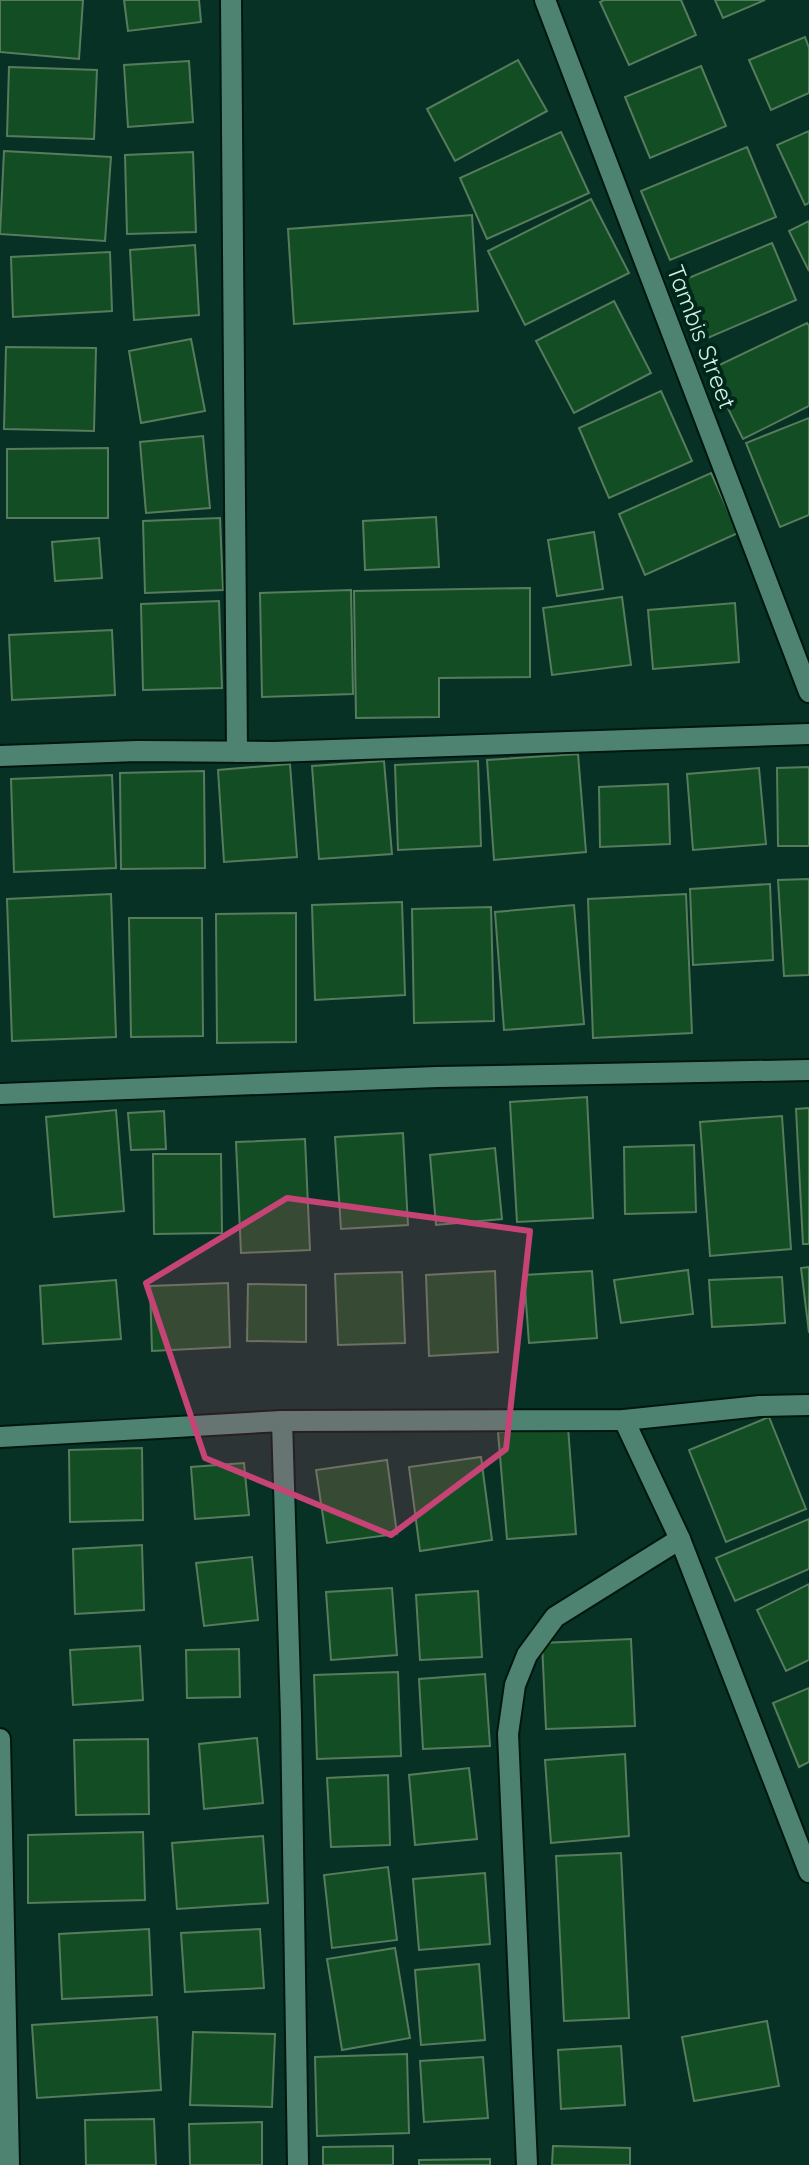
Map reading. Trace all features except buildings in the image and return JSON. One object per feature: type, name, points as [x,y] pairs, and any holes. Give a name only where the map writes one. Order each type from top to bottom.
[{"type":"street","points":[[231,0],[237,752]]},
{"type":"street","name":"Tambis Street","points":[[545,0],[809,692]]},
{"type":"street","points":[[0,756],[137,751],[273,752],[809,734]]},
{"type":"street","points":[[0,1094],[437,1077],[809,1070]]},
{"type":"street","points":[[0,1437],[282,1421],[624,1420],[760,1406],[809,1405]]},
{"type":"street","points":[[624,1420],[680,1539],[809,1872]]},
{"type":"street","points":[[282,1421],[291,1716],[298,2165]]},
{"type":"street","points":[[527,2165],[508,1734],[515,1685],[527,1655],[555,1617],[680,1539]]},
{"type":"street","points":[[0,1739],[9,2165]]},
{"type":"highlighted area","points":[[287,1198],[530,1231],[506,1449],[391,1535],[205,1458],[146,1283]]}]
